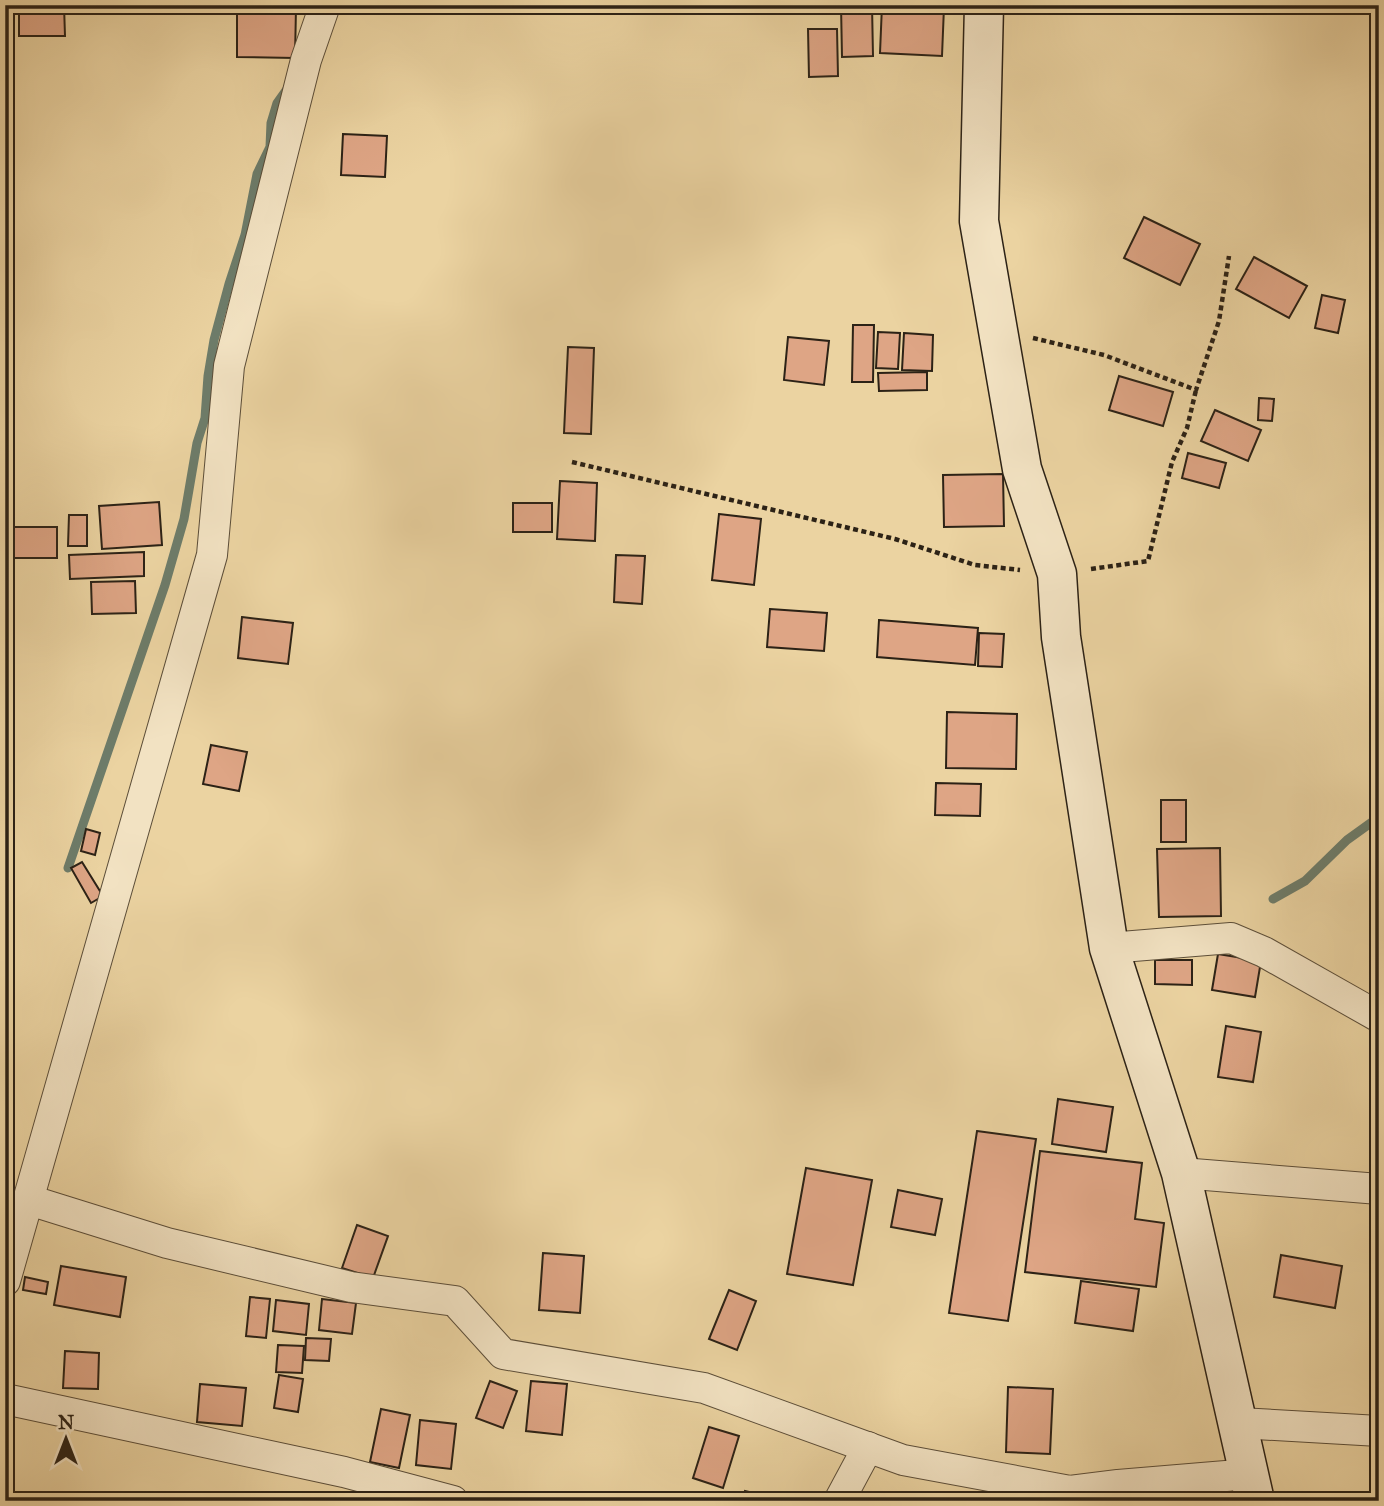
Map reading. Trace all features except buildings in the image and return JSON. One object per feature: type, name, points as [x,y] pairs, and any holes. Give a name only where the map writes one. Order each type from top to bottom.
[{"type":"street","points":[[5,1281],[212,555],[229,366],[306,60],[325,5]]},
{"type":"street","points":[[29,1200],[167,1243],[351,1287],[455,1301],[503,1354],[704,1388],[903,1460],[1070,1492],[1118,1485],[1252,1488],[1181,1173],[1109,948],[1061,637],[1057,574],[1022,469],[979,221],[984,5]]},
{"type":"street","points":[[1109,948],[1231,938],[1264,952],[1379,1017]]},
{"type":"street","points":[[1181,1173],[1379,1189]]},
{"type":"street","points":[[5,1399],[344,1472],[453,1501]]},
{"type":"street","points":[[1239,1423],[1379,1430]]},
{"type":"street","points":[[839,1501],[868,1447]]},
{"type":"path","points":[[572,462],[895,539],[975,565],[1057,574],[1148,561],[1172,461],[1187,428],[1196,390],[1219,321],[1229,256]]},
{"type":"path","points":[[1000,342],[1016,334],[1104,355],[1196,390]]},
{"type":"waterway","points":[[68,868],[165,585],[184,519],[197,443],[205,418],[214,340],[245,235],[257,174],[270,147],[271,123],[277,103],[287,89]]},
{"type":"waterway","points":[[1273,899],[1305,881],[1347,840],[1379,817]]}]
